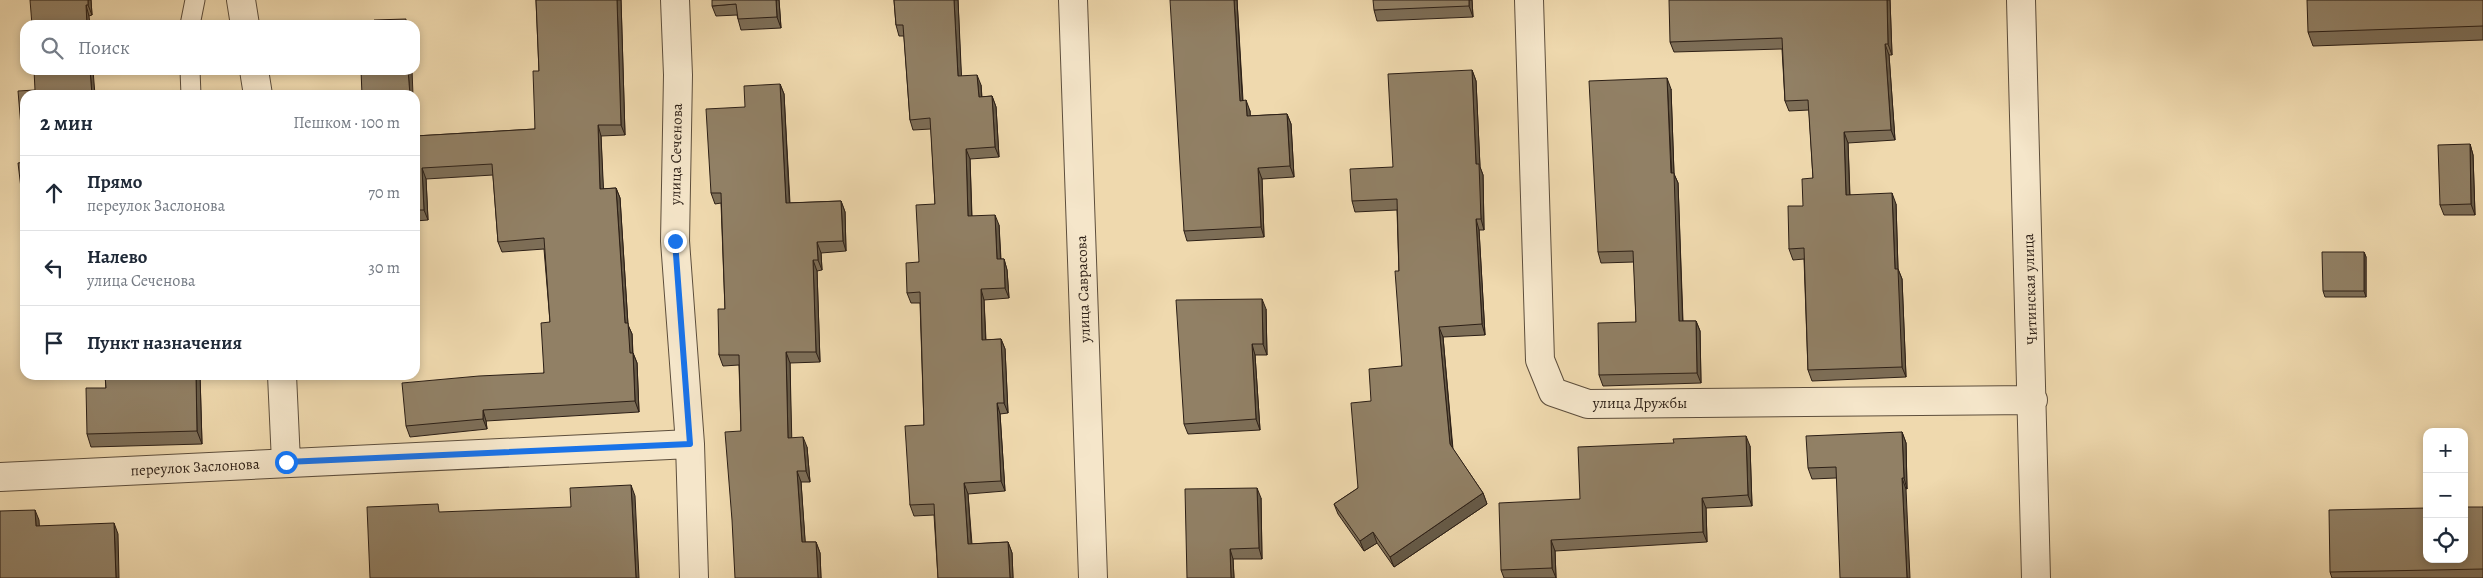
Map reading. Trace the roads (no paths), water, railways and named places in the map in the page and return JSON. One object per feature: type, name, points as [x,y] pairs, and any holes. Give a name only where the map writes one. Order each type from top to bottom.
[{"type":"street","points":[[241,0],[244,20]]},
{"type":"street","name":"улица Сеченова","points":[[674,0],[678,75],[675,241],[690,444],[694,578]]},
{"type":"street","name":"улица Саврасова","points":[[1073,0],[1093,578]]},
{"type":"street","name":"улица Дружбы","points":[[1529,0],[1540,360],[1553,392],[1588,404],[2033,400]]},
{"type":"street","name":"Читинская улица","points":[[2021,0],[2033,400],[2036,578]]},
{"type":"street","points":[[255,75],[257,90]]},
{"type":"street","points":[[282,380],[286,462]]},
{"type":"street","name":"переулок Заслонова","points":[[0,477],[690,444]]},
{"type":"lane","points":[[191,20],[195,0]]},
{"type":"lane","points":[[190,75],[191,90]]}]
